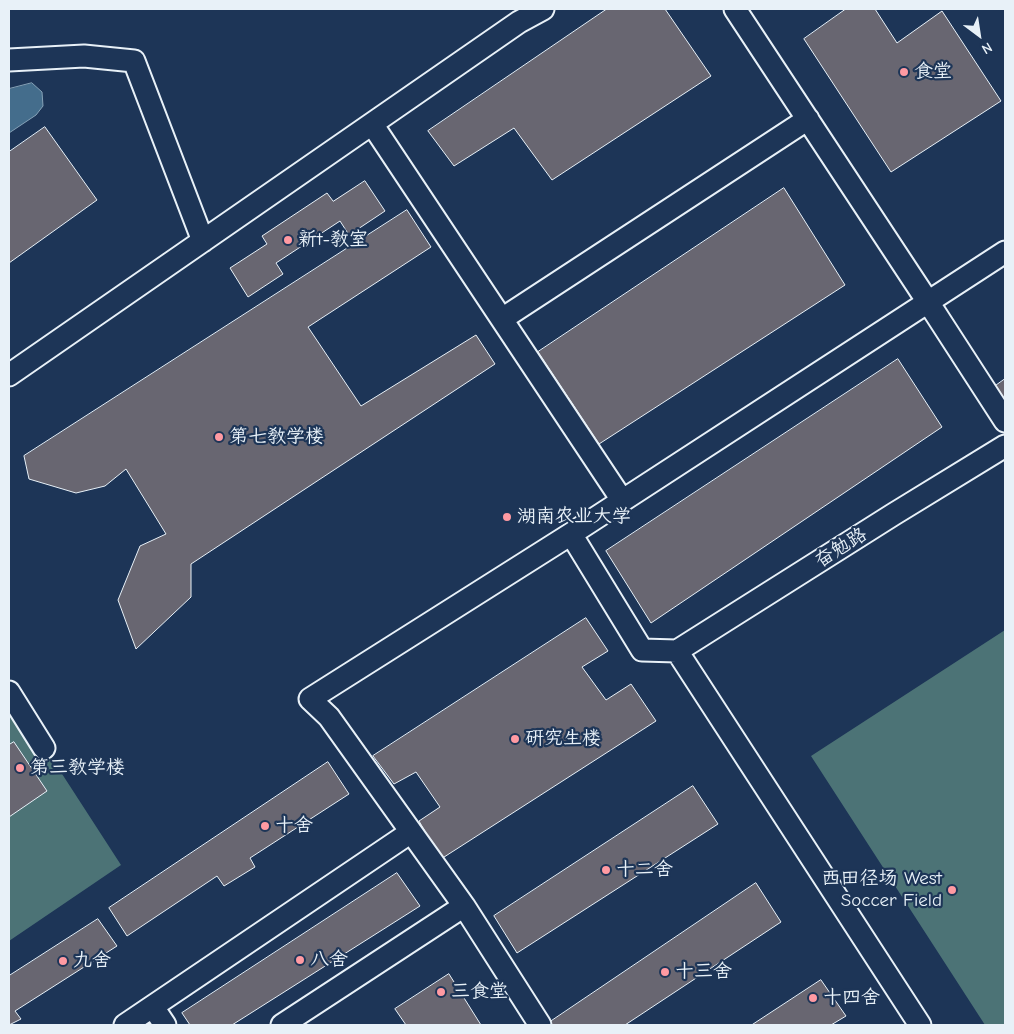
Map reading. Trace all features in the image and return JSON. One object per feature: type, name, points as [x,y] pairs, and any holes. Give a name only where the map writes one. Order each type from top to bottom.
[{"type":"street","points":[[9,375],[372,124],[514,15],[543,9]]},
{"type":"street","points":[[735,9],[1005,421]]},
{"type":"street","points":[[9,60],[84,56],[134,61],[203,241]]},
{"type":"street","points":[[502,319],[808,119]]},
{"type":"street","points":[[372,124],[622,500]]},
{"type":"street","points":[[540,1025],[464,906],[329,717],[310,699],[570,534],[1005,252]]},
{"type":"street","name":"奋勉路","points":[[677,651],[1005,446]]},
{"type":"street","points":[[570,534],[642,650],[677,651],[920,1025]]},
{"type":"street","points":[[9,692],[44,748]]},
{"type":"street","points":[[125,1025],[411,832]]},
{"type":"street","points":[[282,1025],[464,906]]},
{"type":"street","points":[[153,1006],[165,1025]]},
{"type":"green space","name":"西田径场 West Soccer Field","points":[[1005,630],[1005,1025],[985,1025],[811,756]]},
{"type":"green space","points":[[9,692],[121,865],[9,941]]},
{"type":"water","points":[[32,83],[42,92],[43,106],[36,115],[9,133],[9,89]]},
{"type":"building","points":[[607,9],[665,9],[711,76],[552,180],[514,128],[454,166],[428,131]]},
{"type":"building","name":"食堂","points":[[846,9],[875,9],[897,43],[942,11],[1001,101],[891,172],[804,39]]},
{"type":"building","points":[[45,127],[97,200],[9,263],[9,152]]},
{"type":"building","name":"新t-教室","points":[[365,181],[385,211],[349,235],[340,221],[276,263],[283,274],[248,297],[230,268],[267,244],[262,236],[327,193],[333,201]]},
{"type":"building","points":[[784,188],[845,285],[599,444],[538,352]]},
{"type":"building","name":"第七教学楼","points":[[407,210],[431,247],[308,327],[361,406],[476,335],[495,364],[191,564],[191,597],[136,649],[118,600],[140,546],[166,534],[126,469],[105,486],[76,493],[29,479],[24,456]]},
{"type":"building","points":[[898,359],[942,427],[651,623],[606,551]]},
{"type":"building","points":[[1005,379],[1005,404],[994,387]]},
{"type":"building","name":"研究生楼","points":[[586,618],[608,651],[582,667],[606,700],[631,684],[656,721],[441,859],[419,821],[440,807],[416,772],[394,784],[373,756]]},
{"type":"building","name":"第三教学楼","points":[[14,742],[47,791],[9,817],[9,745]]},
{"type":"building","name":"十舍","points":[[328,762],[349,794],[250,858],[255,867],[224,886],[217,876],[127,936],[109,908]]},
{"type":"building","name":"十二舍","points":[[693,786],[718,824],[517,953],[494,916]]},
{"type":"building","name":"八舍","points":[[397,873],[420,906],[232,1025],[190,1025],[182,1013]]},
{"type":"building","name":"十三舍","points":[[756,883],[781,922],[625,1025],[552,1025],[550,1022]]},
{"type":"building","name":"九舍","points":[[98,919],[117,946],[15,1011],[21,1019],[9,1025],[9,976]]},
{"type":"building","name":"三食堂","points":[[449,974],[481,1025],[406,1025],[395,1009]]},
{"type":"building","name":"十四舍","points":[[821,980],[846,1016],[831,1025],[752,1025]]},
{"type":"place","name":"食堂","points":[[904,72]]},
{"type":"place","name":"新t-教室","points":[[288,240]]},
{"type":"place","name":"第七教学楼","points":[[219,437]]},
{"type":"place","name":"湖南农业大学","points":[[507,517]]},
{"type":"place","name":"研究生楼","points":[[515,739]]},
{"type":"place","name":"第三教学楼","points":[[20,768]]},
{"type":"place","name":"十舍","points":[[265,826]]},
{"type":"place","name":"十二舍","points":[[606,870]]},
{"type":"place","name":"西田径场 West Soccer Field","points":[[952,890]]},
{"type":"place","name":"八舍","points":[[300,960]]},
{"type":"place","name":"九舍","points":[[63,961]]},
{"type":"place","name":"十三舍","points":[[665,972]]},
{"type":"place","name":"三食堂","points":[[441,992]]},
{"type":"place","name":"十四舍","points":[[813,998]]}]
